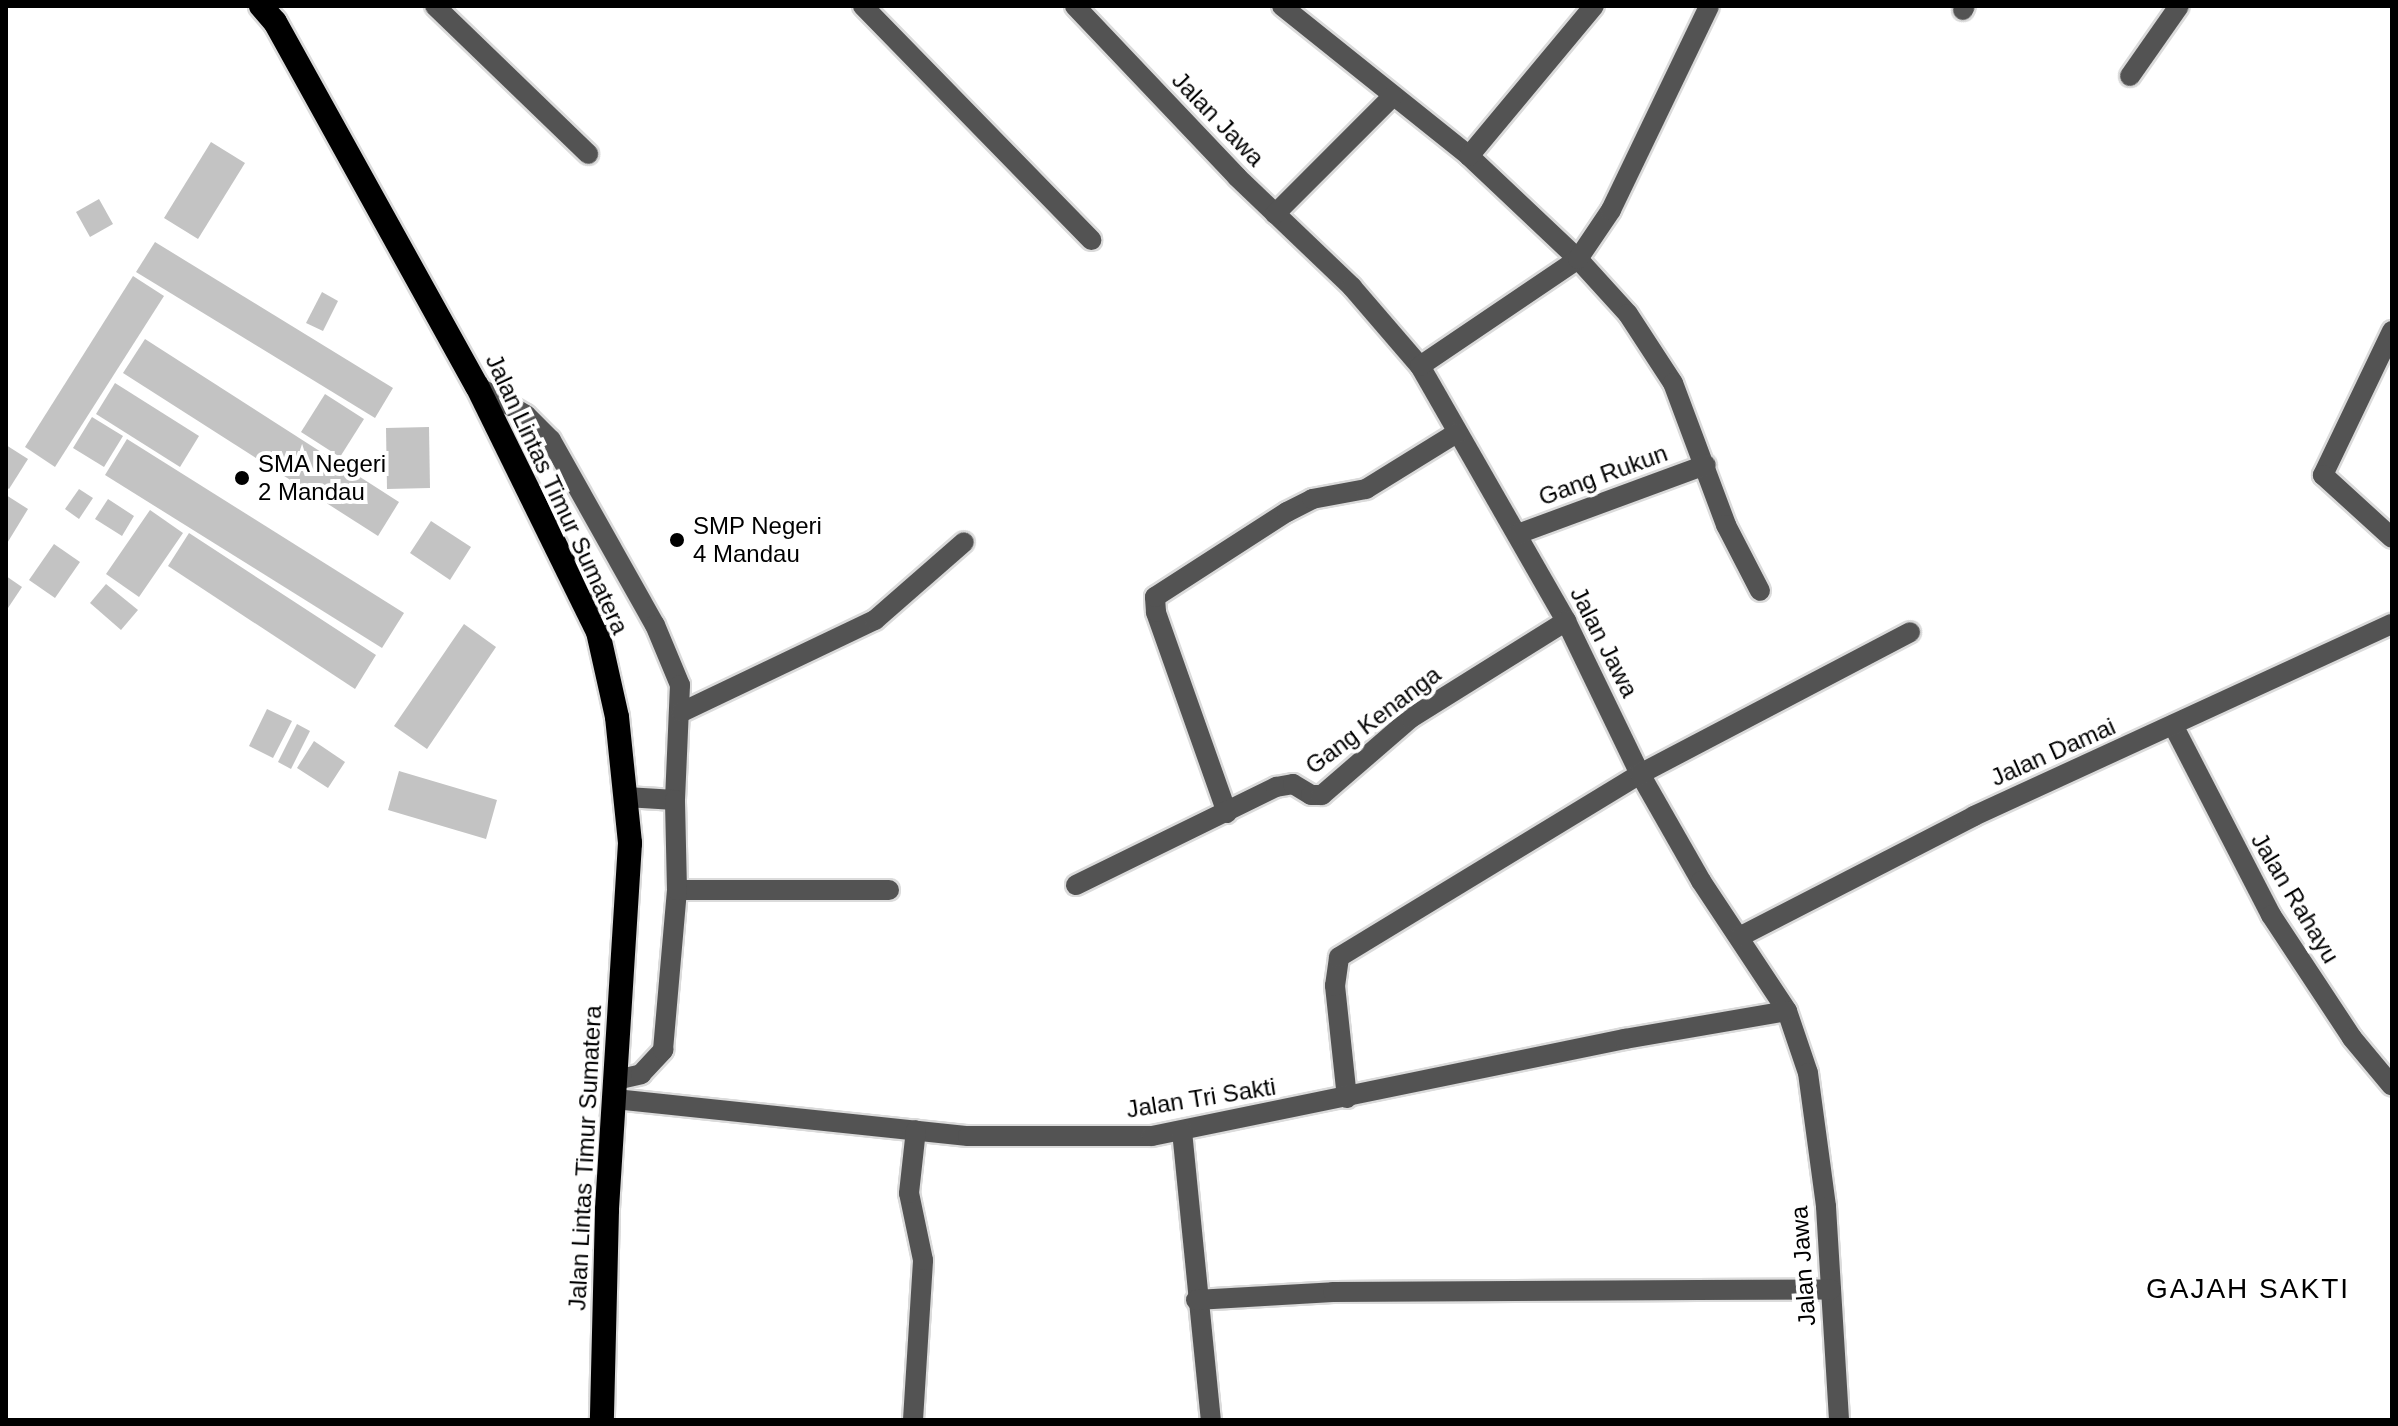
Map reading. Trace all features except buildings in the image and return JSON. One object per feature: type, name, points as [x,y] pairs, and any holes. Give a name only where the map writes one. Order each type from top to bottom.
[{"type":"highway","name":"Jalan Lintas Timur Sumatera","points":[[269,11],[477,386],[598,632],[617,717],[630,843],[602,1420]]},
{"type":"street","points":[[435,6],[588,154]]},
{"type":"street","points":[[863,6],[1091,240]]},
{"type":"street","name":"Jalan Jawa","points":[[1075,6],[1275,214],[1361,296],[1420,366],[1455,434],[1518,534],[1566,621],[1640,774],[1701,881],[1741,936],[1787,1011],[1808,1073],[1831,1289],[1839,1420]]},
{"type":"street","points":[[1282,6],[1469,156],[1578,259],[1628,314],[1673,383],[1726,525],[1760,591]]},
{"type":"street","points":[[1469,156],[1594,6]]},
{"type":"street","points":[[1420,366],[1578,259],[1611,210],[1709,6]]},
{"type":"street","points":[[2130,76],[2179,6]]},
{"type":"street","points":[[1275,214],[1393,96]]},
{"type":"street","points":[[2392,331],[2323,475],[2392,538]]},
{"type":"street","points":[[477,386],[526,415],[551,440],[655,625],[680,685],[682,712],[675,800],[677,890],[663,1050],[641,1074],[616,1090]]},
{"type":"street","points":[[1227,813],[1156,612],[1155,597],[1287,512],[1312,499],[1366,489],[1455,434]]},
{"type":"street","name":"Gang Rukun","points":[[1518,534],[1706,465]]},
{"type":"street","points":[[682,712],[875,620],[964,542]]},
{"type":"street","name":"Gang Kenanga","points":[[1076,885],[1285,784],[1322,795],[1411,718],[1566,621]]},
{"type":"street","name":"Jalan Damai","points":[[1741,936],[1974,816],[2392,624]]},
{"type":"street","points":[[1347,1098],[1335,986],[1339,957],[1640,774],[1910,632]]},
{"type":"street","name":"Jalan Rahayu","points":[[2173,725],[2271,915],[2352,1038],[2392,1086]]},
{"type":"street","points":[[626,797],[675,800]]},
{"type":"street","points":[[677,890],[889,890]]},
{"type":"street","name":"Jalan Tri Sakti","points":[[616,1090],[916,1130],[1048,1138],[1182,1131],[1625,1039],[1787,1011]]},
{"type":"street","points":[[913,1420],[923,1260],[909,1193],[916,1130]]},
{"type":"street","points":[[1182,1131],[1196,1300],[1211,1420]]},
{"type":"street","points":[[1196,1300],[1333,1292],[1831,1289]]},
{"type":"place","name":"SMA Negeri 2 Mandau","points":[[242,478]]},
{"type":"place","name":"SMP Negeri 4 Mandau","points":[[677,540]]},
{"type":"district","name":"GAJAH SAKTI","points":[[2248,1289]]}]
